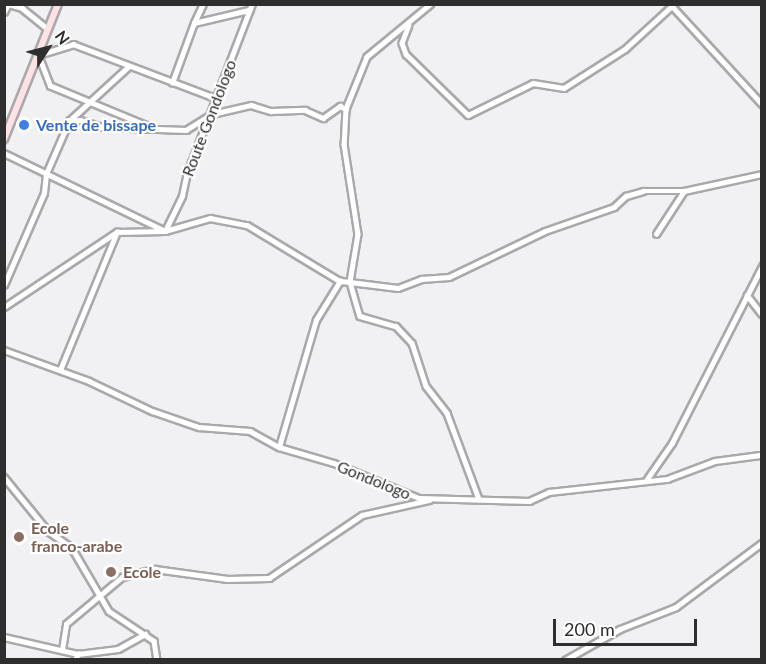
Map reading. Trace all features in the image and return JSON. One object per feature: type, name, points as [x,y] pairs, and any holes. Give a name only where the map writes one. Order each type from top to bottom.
[{"type":"street","points":[[4,12],[9,4],[22,8],[48,29]]},
{"type":"street","points":[[4,139],[58,4]]},
{"type":"street","points":[[172,83],[202,4]]},
{"type":"street","points":[[431,4],[367,57],[346,109],[344,144],[358,234],[350,282],[360,316],[396,326],[412,344],[426,386],[447,413],[479,500]]},
{"type":"street","points":[[410,23],[402,43],[406,54],[468,115],[533,83],[564,88],[625,49],[673,5],[762,104]]},
{"type":"street","points":[[194,23],[250,7]]},
{"type":"street","name":"Route Gondologo","points":[[165,231],[218,99],[250,7]]},
{"type":"street","points":[[38,55],[73,44],[218,99]]},
{"type":"street","points":[[38,55],[50,86],[155,129]]},
{"type":"street","points":[[4,285],[44,193],[46,174],[69,121],[129,66]]},
{"type":"street","points":[[69,121],[80,120],[101,128],[186,130],[212,114],[251,105],[271,111],[304,110],[323,118],[340,106],[346,109]]},
{"type":"street","points":[[4,153],[165,231]]},
{"type":"street","points":[[4,307],[117,232],[165,231],[210,218],[247,225],[340,281],[398,288],[421,279],[449,277],[545,231],[614,207],[626,196],[643,191],[684,191],[762,174]]},
{"type":"street","points":[[656,234],[684,191]]},
{"type":"street","points":[[60,370],[117,232]]},
{"type":"street","points":[[647,479],[672,443],[762,266]]},
{"type":"street","points":[[279,447],[316,321],[340,281]]},
{"type":"street","points":[[747,295],[762,314]]},
{"type":"street","name":"Gondologo","points":[[4,350],[132,399],[152,411],[199,427],[250,431],[279,447],[334,463],[406,495],[434,499],[529,501],[549,492],[593,490],[647,479],[667,479],[715,461],[760,455]]},
{"type":"street","points":[[4,477],[48,531],[72,548],[91,574],[97,594],[109,611],[154,641],[157,660]]},
{"type":"street","points":[[62,650],[66,624],[97,594],[122,577],[155,569],[227,579],[269,579],[362,515],[434,499]]},
{"type":"street","points":[[565,660],[620,629],[676,607],[762,543]]},
{"type":"street","points":[[4,637],[62,650],[76,657],[118,649],[145,634]]},
{"type":"place","name":"Vente de bissape","points":[[24,125]]},
{"type":"place","name":"Ecole franco-arabe","points":[[19,537]]},
{"type":"place","name":"Ecole","points":[[111,572]]}]
